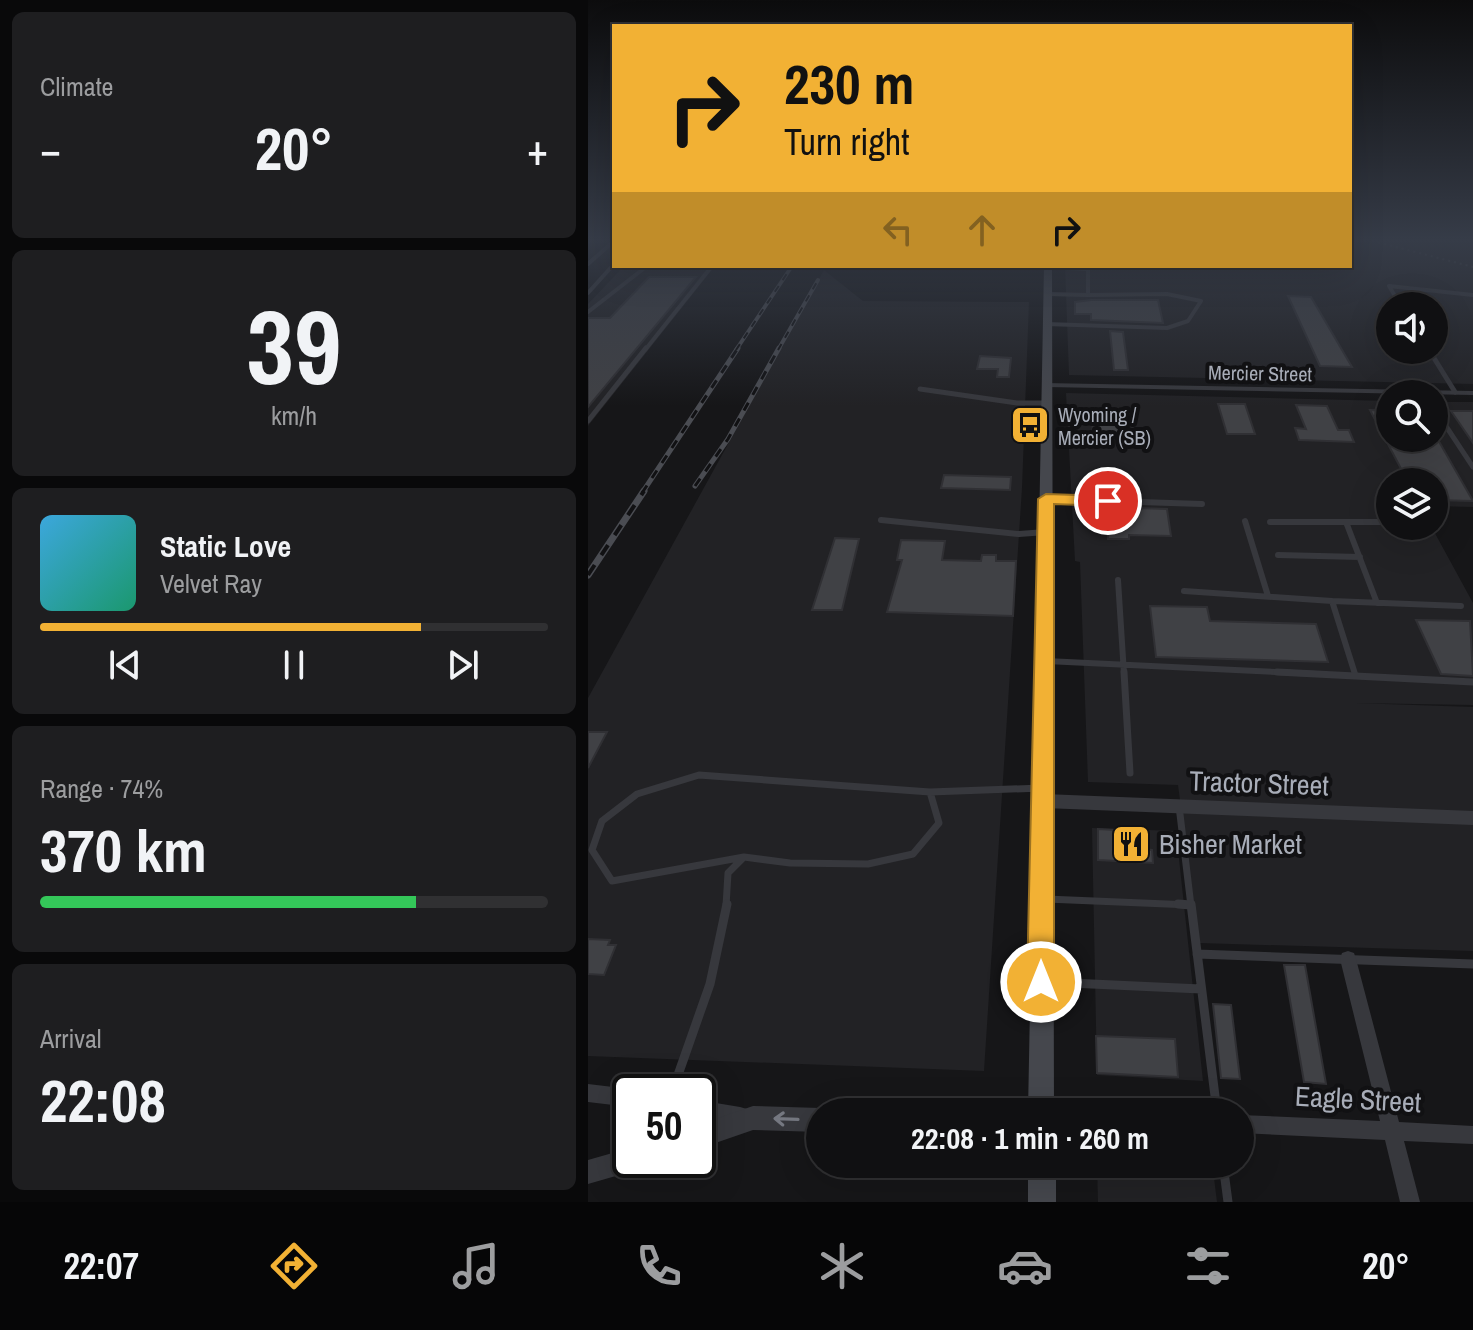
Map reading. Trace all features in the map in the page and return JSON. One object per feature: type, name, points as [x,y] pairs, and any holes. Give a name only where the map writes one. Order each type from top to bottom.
[{"type":"main road","points":[[1041,1098],[1047,294]]},
{"type":"main road","points":[[1042,1178],[1042,1202]]},
{"type":"street","name":"Mercier Street","points":[[1047,385],[1376,392]]},
{"type":"street","name":"Mercier Street","points":[[1448,392],[1473,393]]},
{"type":"street","name":"Tractor Street","points":[[1044,794],[1179,806],[1473,818]]},
{"type":"street","points":[[1348,959],[1410,1202]]},
{"type":"street","points":[[588,1093],[612,1096]]},
{"type":"street","points":[[716,1112],[753,1118],[806,1120]]},
{"type":"street","points":[[716,1131],[753,1118]]},
{"type":"street","name":"Eagle Street","points":[[1254,1125],[1473,1135]]},
{"type":"street","points":[[588,1172],[612,1165]]},
{"type":"lane","points":[[588,312],[604,305],[614,294]]},
{"type":"lane","points":[[588,421],[690,294]]},
{"type":"lane","points":[[1051,294],[1168,294]]},
{"type":"lane","points":[[1046,324],[1167,328],[1188,321],[1201,301],[1192,294]]},
{"type":"lane","points":[[1438,364],[1455,392]]},
{"type":"lane","points":[[920,389],[1017,403],[1047,403]]},
{"type":"lane","points":[[1448,429],[1473,467]]},
{"type":"lane","points":[[1046,499],[1202,504]]},
{"type":"lane","points":[[881,520],[1019,534],[1046,532]]},
{"type":"lane","points":[[1245,521],[1268,596]]},
{"type":"lane","points":[[1270,522],[1376,522]]},
{"type":"lane","points":[[1346,522],[1377,603]]},
{"type":"lane","points":[[1278,555],[1360,557]]},
{"type":"lane","points":[[1118,580],[1130,773]]},
{"type":"lane","points":[[1184,591],[1461,606]]},
{"type":"lane","points":[[1332,601],[1355,675]]},
{"type":"lane","points":[[1046,661],[1473,682]]},
{"type":"lane","points":[[930,792],[939,823],[913,854],[868,864],[790,863],[744,857],[612,881],[592,850],[602,821],[637,794],[699,775],[930,792],[1044,794]]},
{"type":"lane","points":[[1179,806],[1215,1098]]},
{"type":"lane","points":[[679,1074],[710,988],[728,911],[728,873],[744,857]]},
{"type":"lane","points":[[1042,899],[1191,905]]},
{"type":"lane","points":[[1197,954],[1473,964]]},
{"type":"lane","points":[[1041,982],[1201,989]]},
{"type":"lane","points":[[1225,1178],[1228,1202]]},
{"type":"shaded area","points":[[597,294],[693,294],[588,426],[588,304]]},
{"type":"shaded area","points":[[811,294],[854,294],[863,301],[1029,302],[1022,488],[984,1071],[588,1056],[588,698]]},
{"type":"shaded area","points":[[1066,294],[1376,294],[1376,364],[1448,364],[1448,294],[1473,294],[1473,384],[1448,383],[1448,380],[1376,382],[1069,375]]},
{"type":"shaded area","points":[[1066,393],[1376,401],[1376,452],[1448,452],[1448,402],[1473,402],[1473,507],[1448,506],[1448,468],[1376,468],[1376,540],[1439,540],[1473,603],[1473,705],[1355,703],[1473,707],[1473,951],[1199,943],[1178,785],[1088,782],[1080,562],[1075,561]]},
{"type":"shaded area","points":[[1092,828],[1176,831],[1203,1081],[1097,1075]]},
{"type":"shaded area","points":[[1097,1178],[1214,1178],[1217,1202],[1098,1202]]},
{"type":"building","points":[[633,294],[682,294],[588,407],[588,318],[610,318]]},
{"type":"building","points":[[1288,296],[1311,297],[1352,367],[1320,366]]},
{"type":"building","points":[[1158,300],[1163,323],[1091,320],[1091,314],[1075,314],[1075,302]]},
{"type":"building","points":[[1110,331],[1123,332],[1128,370],[1114,370]]},
{"type":"building","points":[[980,356],[1011,358],[1009,377],[997,377],[998,369],[977,369]]},
{"type":"building","points":[[1218,404],[1245,404],[1255,434],[1227,434]]},
{"type":"building","points":[[1296,405],[1327,406],[1338,430],[1349,430],[1354,442],[1299,440],[1295,428],[1306,429]]},
{"type":"building","points":[[1092,409],[1131,410],[1134,440],[1093,439]]},
{"type":"building","points":[[1451,411],[1473,411],[1473,443]]},
{"type":"building","points":[[1392,452],[1445,452],[1473,501],[1448,500],[1448,468],[1401,468]]},
{"type":"building","points":[[944,475],[1011,477],[1010,490],[941,488]]},
{"type":"building","points":[[1107,507],[1167,509],[1171,536],[1129,535],[1129,539],[1108,539]]},
{"type":"building","points":[[835,538],[859,539],[842,610],[812,610]]},
{"type":"building","points":[[901,540],[945,541],[942,560],[981,561],[982,555],[996,555],[996,561],[1016,561],[1013,616],[887,612],[902,560],[897,560]]},
{"type":"building","points":[[1150,606],[1207,607],[1210,621],[1316,624],[1328,662],[1156,657]]},
{"type":"building","points":[[1416,620],[1470,621],[1473,676],[1441,674]]},
{"type":"building","points":[[588,732],[607,732],[588,768]]},
{"type":"building","points":[[1098,829],[1133,831],[1134,840],[1142,841],[1143,849],[1152,850],[1153,863],[1098,860]]},
{"type":"building","points":[[588,939],[610,940],[608,945],[616,945],[604,975],[588,974]]},
{"type":"building","points":[[1284,965],[1305,965],[1326,1084],[1304,1082]]},
{"type":"building","points":[[1213,1004],[1231,1005],[1240,1079],[1221,1078]]},
{"type":"building","points":[[1096,1036],[1175,1039],[1178,1077],[1097,1073]]},
{"type":"railway","points":[[736,350],[773,294]]},
{"type":"railway","points":[[778,350],[810,294]]},
{"type":"railway","points":[[642,493],[738,348]]},
{"type":"railway","points":[[695,486],[728,439],[779,348]]},
{"type":"railway","points":[[588,575],[644,491]]},
{"type":"place","name":"Wyoming / Mercier (SB)","points":[[1030,425]]},
{"type":"place","name":"Bisher Market","points":[[1131,844]]},
{"type":"route","points":[[1041,982],[1046,499],[1108,501]]}]
